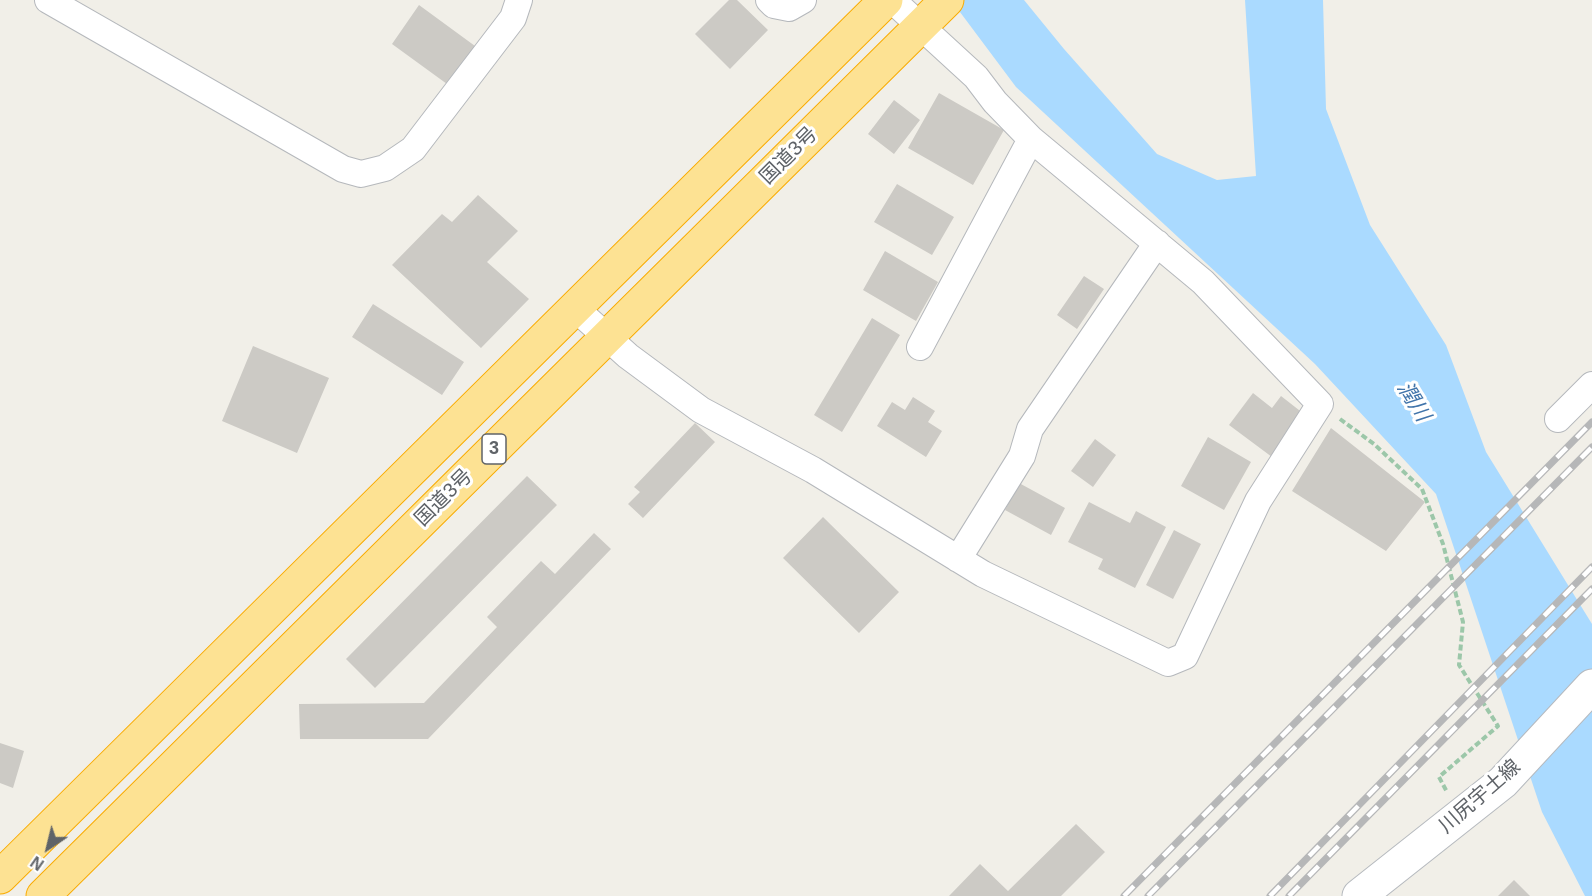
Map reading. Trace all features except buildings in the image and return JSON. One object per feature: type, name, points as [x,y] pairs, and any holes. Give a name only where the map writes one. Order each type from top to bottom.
[{"type":"highway","name":"3","points":[[0,877],[886,0]]},
{"type":"highway","name":"国道3号","points":[[43,896],[946,1]]},
{"type":"main road","name":"川尻宇土線","points":[[1359,896],[1503,782],[1592,686]]},
{"type":"street","points":[[48,0],[343,169],[361,174],[385,168],[413,149],[513,18],[519,0]]},
{"type":"street","points":[[769,0],[774,5],[789,8],[803,0]]},
{"type":"street","points":[[576,309],[628,356],[701,410],[813,470],[983,574],[1168,663],[1176,662],[1185,656],[1258,501],[1320,404],[1203,282],[1031,139],[995,102],[976,77],[919,28],[892,0]]},
{"type":"street","points":[[920,346],[1031,139]]},
{"type":"street","points":[[958,559],[1022,456],[1030,429],[1157,243]]},
{"type":"street","points":[[1558,419],[1592,385]]},
{"type":"path","points":[[1320,404],[1374,444],[1422,489],[1443,544],[1463,621],[1459,665],[1498,726],[1439,777],[1460,816]]},
{"type":"water","name":"潤川","points":[[951,0],[1024,0],[1157,154],[1217,180],[1256,176],[1245,0],[1323,0],[1326,109],[1370,225],[1446,345],[1486,452],[1592,624],[1592,896],[1585,896],[1542,812],[1436,494],[1315,364],[1016,87]]},
{"type":"railway","points":[[1124,896],[1592,422]]},
{"type":"railway","points":[[1148,896],[1592,447]]},
{"type":"railway","points":[[1270,896],[1592,567]]},
{"type":"railway","points":[[1289,896],[1592,589]]}]
